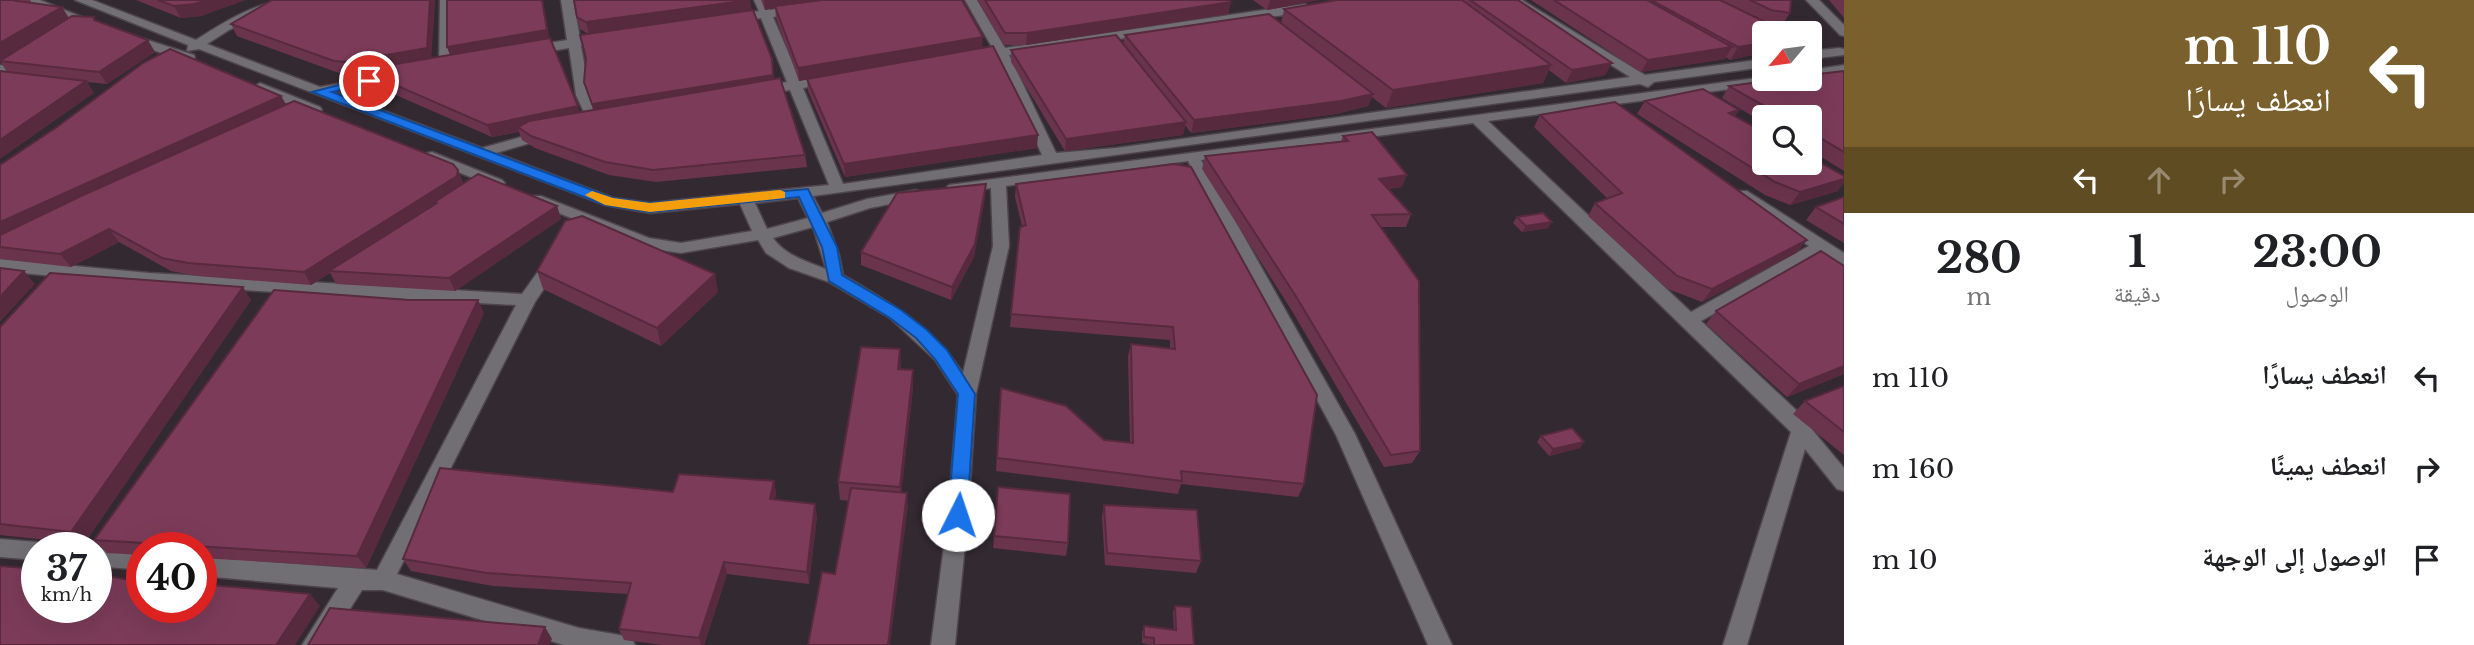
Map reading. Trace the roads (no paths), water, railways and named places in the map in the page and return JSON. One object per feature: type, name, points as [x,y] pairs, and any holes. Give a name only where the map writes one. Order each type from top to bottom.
[{"type":"street","points":[[29,0],[78,24],[112,31],[205,65]]},
{"type":"street","points":[[81,0],[170,53],[197,45],[244,17],[286,0]]},
{"type":"street","points":[[170,53],[260,0]]},
{"type":"street","points":[[318,92],[452,64],[446,0]]},
{"type":"street","points":[[567,0],[583,95],[595,120]]},
{"type":"street","points":[[760,0],[838,189]]},
{"type":"street","points":[[971,0],[1000,52],[1051,158]]},
{"type":"street","points":[[1245,0],[1268,18]]},
{"type":"street","points":[[1514,0],[1665,94]]},
{"type":"street","points":[[1812,0],[1844,32]]},
{"type":"street","points":[[960,58],[1268,18],[1313,7]]},
{"type":"street","points":[[725,20],[806,8]]},
{"type":"street","points":[[522,51],[614,36]]},
{"type":"street","points":[[1822,44],[1841,49]]},
{"type":"street","points":[[197,45],[610,202],[630,206],[669,206],[838,189],[998,168],[1051,158],[1116,152],[1384,109],[1560,86],[1644,81],[1752,65]]},
{"type":"street","points":[[1822,53],[1841,49]]},
{"type":"street","points":[[1822,72],[1844,69]]},
{"type":"street","points":[[742,94],[850,75]]},
{"type":"street","points":[[242,80],[330,116]]},
{"type":"street","points":[[421,152],[516,191],[579,225],[646,243],[681,248],[762,236],[891,199],[998,181],[1752,82]]},
{"type":"street","points":[[1608,102],[1628,115]]},
{"type":"street","points":[[280,116],[304,105]]},
{"type":"street","points":[[1477,119],[1788,414],[1844,483]]},
{"type":"street","points":[[481,153],[556,131]]},
{"type":"street","points":[[1192,156],[1345,434],[1440,645]]},
{"type":"street","points":[[464,192],[486,178]]},
{"type":"street","points":[[943,645],[958,515],[967,394],[1002,246],[998,181]]},
{"type":"street","points":[[1726,183],[1844,261]]},
{"type":"street","points":[[803,192],[819,221],[834,258],[835,278]]},
{"type":"street","points":[[745,198],[762,236],[772,249],[795,264],[835,278],[896,314],[941,355],[967,394]]},
{"type":"street","points":[[1688,321],[1821,246]]},
{"type":"street","points":[[383,579],[527,300],[562,250]]},
{"type":"street","points":[[0,265],[321,289],[527,300]]},
{"type":"street","points":[[47,291],[66,271]]},
{"type":"street","points":[[321,289],[343,274]]},
{"type":"street","points":[[265,309],[282,286]]},
{"type":"street","points":[[1788,414],[1810,402]]},
{"type":"street","points":[[1735,645],[1801,432]]},
{"type":"street","points":[[0,548],[21,550]]},
{"type":"street","points":[[217,567],[356,580],[383,579],[578,642],[623,645]]},
{"type":"street","points":[[314,645],[356,580]]}]
